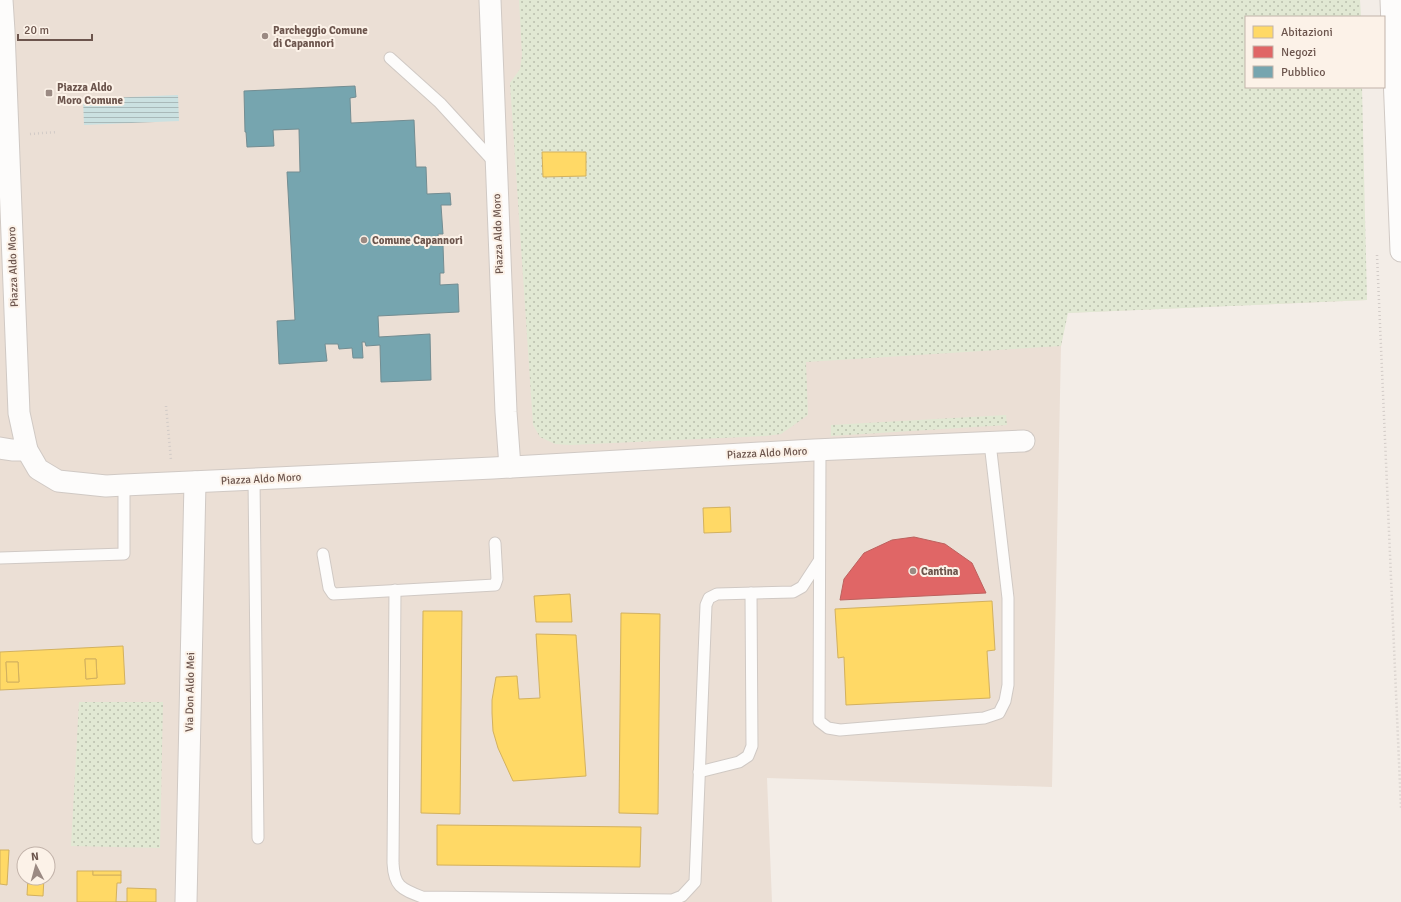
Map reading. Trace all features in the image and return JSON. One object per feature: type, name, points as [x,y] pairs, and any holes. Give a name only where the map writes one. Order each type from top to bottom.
[{"type":"street","name":"Piazza Aldo Moro","points":[[490,0],[505,404],[510,467]]},
{"type":"street","points":[[1390,0],[1399,164],[1401,251]]},
{"type":"street","name":"Piazza Aldo Moro","points":[[4,4],[4,107],[19,413],[27,450],[38,469],[58,481],[106,486],[1024,441]]},
{"type":"street","points":[[0,448],[27,450]]},
{"type":"street","name":"Via Don Aldo Mei","points":[[186,902],[195,482]]},
{"type":"lane","points":[[390,58],[440,103],[496,164]]},
{"type":"lane","points":[[820,450],[819,721],[828,728],[840,730],[984,718],[999,713],[1005,702],[1008,685],[1008,598],[990,443]]},
{"type":"lane","points":[[254,479],[258,838]]},
{"type":"lane","points":[[0,558],[124,554],[124,485]]},
{"type":"lane","points":[[323,554],[329,588],[333,594],[495,585],[497,579],[495,543]]},
{"type":"lane","points":[[395,590],[393,868],[397,884],[409,892],[422,897],[672,900],[682,896],[695,882],[706,605],[709,598],[717,594],[793,592],[802,587],[819,561]]},
{"type":"lane","points":[[699,772],[739,762],[748,756],[752,746],[751,593]]},
{"type":"path","points":[[1377,253],[1401,808]]},
{"type":"shaded area","points":[[0,0],[1356,0],[1245,16],[1245,88],[1247,88],[1367,300],[1067,313],[1061,346],[1052,787],[767,778],[772,902],[0,902]]},
{"type":"shaded area","points":[[178,95],[179,121],[84,125],[83,99]]},
{"type":"green space","points":[[519,0],[1360,0],[1361,16],[1245,16],[1245,88],[1362,88],[1367,300],[1068,313],[1061,346],[806,362],[808,415],[781,434],[766,436],[570,445],[555,444],[540,437],[533,425],[510,83],[520,69],[522,55]]},
{"type":"green space","points":[[1006,415],[1007,425],[831,436],[831,425]]},
{"type":"green space","points":[[79,702],[163,702],[160,848],[71,846]]},
{"type":"building: Abitazioni","points":[[542,152],[586,152],[586,176],[543,177]]},
{"type":"building: Abitazioni","points":[[730,507],[731,532],[704,533],[703,508]]},
{"type":"building: Abitazioni","points":[[570,594],[572,622],[536,622],[534,596]]},
{"type":"building: Abitazioni","points":[[992,601],[995,650],[987,651],[990,698],[846,705],[844,657],[838,658],[835,609]]},
{"type":"building: Abitazioni","points":[[423,611],[462,611],[460,814],[421,813]]},
{"type":"building: Abitazioni","points":[[621,613],[660,614],[658,814],[619,813]]},
{"type":"building: Abitazioni","points":[[536,634],[576,635],[586,776],[513,781],[498,748],[493,731],[492,713],[492,700],[496,677],[517,676],[519,699],[540,698]]},
{"type":"building: Abitazioni","points":[[123,646],[125,684],[0,690],[0,652]],"holes":[[[85,659],[96,659],[97,678],[86,679]],[[6,662],[18,662],[19,682],[7,682]]]},
{"type":"building: Abitazioni","points":[[85,659],[96,659],[97,678],[86,679]]},
{"type":"building: Abitazioni","points":[[6,662],[18,662],[19,682],[7,682]]},
{"type":"building: Abitazioni","points":[[437,825],[641,827],[640,867],[437,865]]},
{"type":"building: Abitazioni","points":[[0,850],[9,850],[7,885],[0,884]]},
{"type":"building: Abitazioni","points":[[77,871],[93,871],[93,875],[121,875],[121,883],[117,883],[116,902],[77,902]]},
{"type":"building: Abitazioni","points":[[93,871],[121,871],[121,875],[93,875]]},
{"type":"building: Abitazioni","points":[[28,886],[44,886],[43,896],[27,895]]},
{"type":"building: Abitazioni","points":[[127,888],[156,889],[156,902],[127,902]]},
{"type":"building: Negozi","name":"Cantina","points":[[914,537],[945,544],[972,563],[986,593],[840,600],[844,579],[864,553],[892,540]]},
{"type":"building: Pubblico","name":"Comune Capannori","points":[[355,86],[356,97],[350,98],[351,123],[414,120],[416,167],[426,167],[427,194],[450,193],[451,205],[441,205],[443,234],[438,234],[439,246],[443,245],[444,273],[440,273],[440,285],[458,284],[459,312],[378,316],[379,337],[430,334],[431,380],[381,382],[380,345],[366,346],[365,342],[362,342],[363,358],[353,358],[352,348],[339,349],[338,344],[325,344],[327,361],[279,364],[277,321],[295,320],[287,172],[300,172],[299,129],[273,130],[274,146],[247,147],[244,91]]},
{"type":"place","name":"Parcheggio Comune di Capannori","points":[[265,36]]},
{"type":"place","name":"Piazza Aldo Moro Comune","points":[[49,93]]},
{"type":"place","name":"Comune Capannori","points":[[364,240]]},
{"type":"place","name":"Cantina","points":[[913,571]]}]
